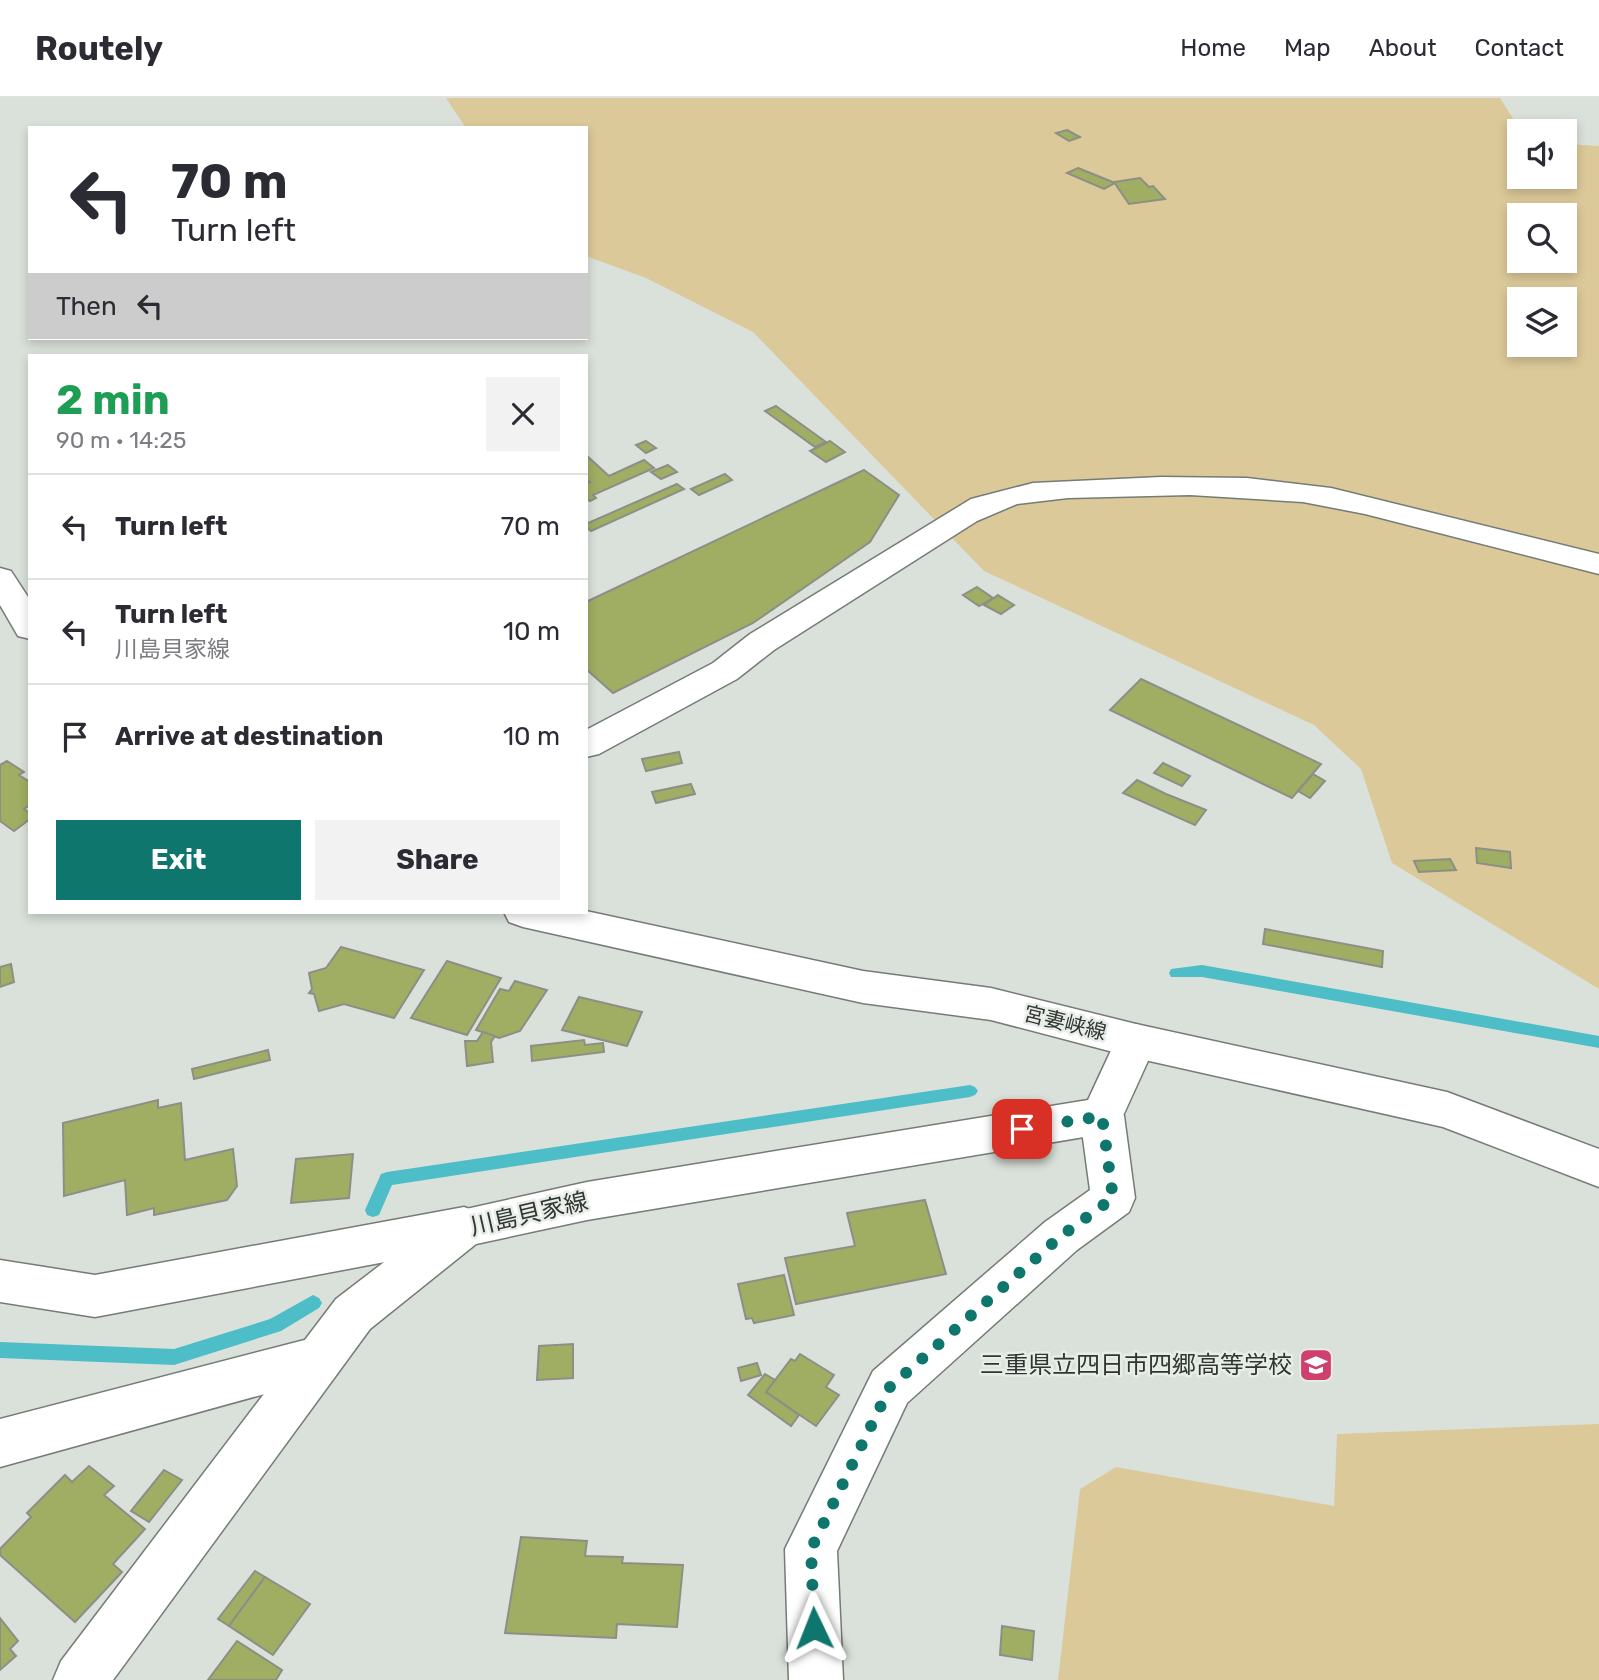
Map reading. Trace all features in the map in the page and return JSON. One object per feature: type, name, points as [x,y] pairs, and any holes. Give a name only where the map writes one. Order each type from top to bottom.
[{"type":"street","points":[[588,744],[725,671],[762,642],[965,514],[1000,496],[1051,490],[1170,485],[1262,488],[1331,497],[1505,544],[1599,564]]},
{"type":"street","points":[[0,578],[28,625]]},
{"type":"street","name":"宮妻峡線","points":[[532,914],[863,986],[990,1004],[1136,1041],[1447,1110],[1599,1168]]},
{"type":"street","points":[[816,1680],[811,1549],[890,1387],[1061,1236],[1113,1198],[1102,1116],[1136,1041]]},
{"type":"street","name":"川島貝家線","points":[[80,1680],[353,1314],[464,1227],[587,1201],[1102,1116]]},
{"type":"street","points":[[0,1281],[94,1296],[464,1227]]},
{"type":"street","points":[[0,1443],[320,1358]]},
{"type":"shaded area","points":[[446,98],[1500,98],[1513,119],[1507,119],[1507,189],[1577,189],[1577,145],[1599,146],[1599,989],[1392,863],[1361,769],[1314,725],[984,571],[753,332],[646,278],[588,257],[588,126],[465,126]]},
{"type":"shaded area","points":[[1599,1424],[1599,1680],[1058,1680],[1080,1489],[1116,1467],[1334,1506],[1337,1434]]},
{"type":"building","points":[[1067,130],[1080,137],[1069,141],[1056,133]]},
{"type":"building","points":[[1078,168],[1115,183],[1104,189],[1067,173]]},
{"type":"building","points":[[1140,178],[1149,187],[1153,186],[1165,199],[1129,204],[1114,182]]},
{"type":"building","points":[[776,406],[826,442],[815,447],[765,411]]},
{"type":"building","points":[[646,441],[656,448],[646,453],[636,445]]},
{"type":"building","points":[[830,441],[845,452],[826,462],[810,451]]},
{"type":"building","points":[[588,457],[609,476],[644,460],[654,468],[593,495],[596,498],[590,501]]},
{"type":"building","points":[[668,465],[677,472],[661,479],[651,472]]},
{"type":"building","points":[[864,470],[899,495],[870,542],[753,623],[613,693],[588,671],[588,601]]},
{"type":"building","points":[[725,474],[732,480],[699,495],[691,489]]},
{"type":"building","points":[[677,484],[684,489],[591,531],[588,523]]},
{"type":"building","points":[[977,587],[993,598],[979,606],[963,595]]},
{"type":"building","points":[[998,595],[1014,605],[1001,614],[984,605]]},
{"type":"building","points":[[1141,679],[1321,764],[1292,798],[1110,710]]},
{"type":"building","points":[[679,752],[682,763],[646,771],[642,759]]},
{"type":"building","points":[[7,761],[24,772],[19,775],[28,781],[28,806],[24,809],[28,812],[28,820],[14,831],[0,821],[0,765]]},
{"type":"building","points":[[1163,763],[1190,776],[1182,786],[1154,773]]},
{"type":"building","points":[[1313,774],[1325,781],[1310,798],[1298,791]]},
{"type":"building","points":[[1137,780],[1206,810],[1195,825],[1123,793]]},
{"type":"building","points":[[691,784],[695,794],[656,803],[652,792]]},
{"type":"building","points":[[1476,848],[1510,852],[1511,868],[1477,863]]},
{"type":"building","points":[[1450,859],[1456,870],[1419,872],[1414,861]]},
{"type":"building","points":[[1265,929],[1383,951],[1382,967],[1263,944]]},
{"type":"building","points":[[341,947],[424,970],[394,1018],[344,1004],[319,1011],[314,994],[309,993],[312,989],[309,973],[326,968]]},
{"type":"building","points":[[447,961],[501,978],[467,1035],[411,1018]]},
{"type":"building","points":[[11,964],[14,982],[0,987],[0,967]]},
{"type":"building","points":[[515,981],[547,990],[520,1031],[499,1038],[476,1030],[500,989],[509,991]]},
{"type":"building","points":[[579,997],[642,1012],[627,1046],[562,1030]]},
{"type":"building","points":[[483,1032],[495,1036],[491,1042],[493,1062],[467,1066],[465,1041],[477,1041]]},
{"type":"building","points":[[584,1040],[585,1045],[603,1043],[604,1052],[532,1061],[531,1046]]},
{"type":"building","points":[[268,1050],[270,1060],[194,1079],[192,1069]]},
{"type":"building","points":[[158,1100],[158,1108],[181,1103],[185,1160],[233,1149],[237,1186],[227,1200],[154,1215],[154,1208],[127,1215],[125,1180],[64,1196],[63,1123]]},
{"type":"building","points":[[353,1154],[349,1198],[291,1203],[296,1159]]},
{"type":"building","points":[[925,1200],[946,1274],[796,1304],[785,1258],[855,1246],[847,1213]]},
{"type":"building","points":[[784,1275],[794,1315],[754,1323],[752,1318],[746,1319],[738,1284]]},
{"type":"building","points":[[573,1344],[573,1378],[537,1380],[539,1346]]},
{"type":"building","points":[[800,1354],[834,1375],[826,1387],[839,1395],[816,1426],[766,1392],[791,1359],[795,1361]]},
{"type":"building","points":[[757,1363],[761,1375],[741,1381],[738,1368]]},
{"type":"building","points":[[765,1374],[775,1380],[766,1392],[799,1415],[791,1426],[748,1395]]},
{"type":"building","points":[[89,1466],[114,1486],[104,1495],[145,1529],[113,1564],[122,1572],[75,1622],[0,1555],[0,1549],[31,1517],[27,1513],[65,1475],[72,1482]]},
{"type":"building","points":[[164,1470],[182,1480],[149,1522],[131,1511]]},
{"type":"building","points":[[521,1537],[587,1541],[585,1556],[623,1557],[622,1563],[683,1565],[677,1627],[617,1624],[616,1638],[505,1633]]},
{"type":"building","points":[[255,1571],[265,1577],[229,1626],[218,1619]]},
{"type":"building","points":[[265,1577],[310,1604],[273,1655],[229,1626]]},
{"type":"building","points":[[0,1618],[18,1641],[10,1649],[16,1656],[0,1670]]},
{"type":"building","points":[[1002,1626],[1034,1631],[1032,1660],[1000,1655]]},
{"type":"building","points":[[237,1641],[282,1670],[276,1680],[208,1680]]},
{"type":"waterway","points":[[1176,973],[1202,971],[1599,1042]]},
{"type":"waterway","points":[[373,1210],[387,1179],[970,1091]]},
{"type":"waterway","points":[[0,1350],[174,1357],[275,1325],[313,1303]]},
{"type":"place","name":"三重県立四日市四郷高等学校","points":[[1316,1365]]},
{"type":"route","points":[[814,1628],[811,1549],[890,1387],[1061,1236],[1113,1198],[1102,1116],[1022,1129]]}]
